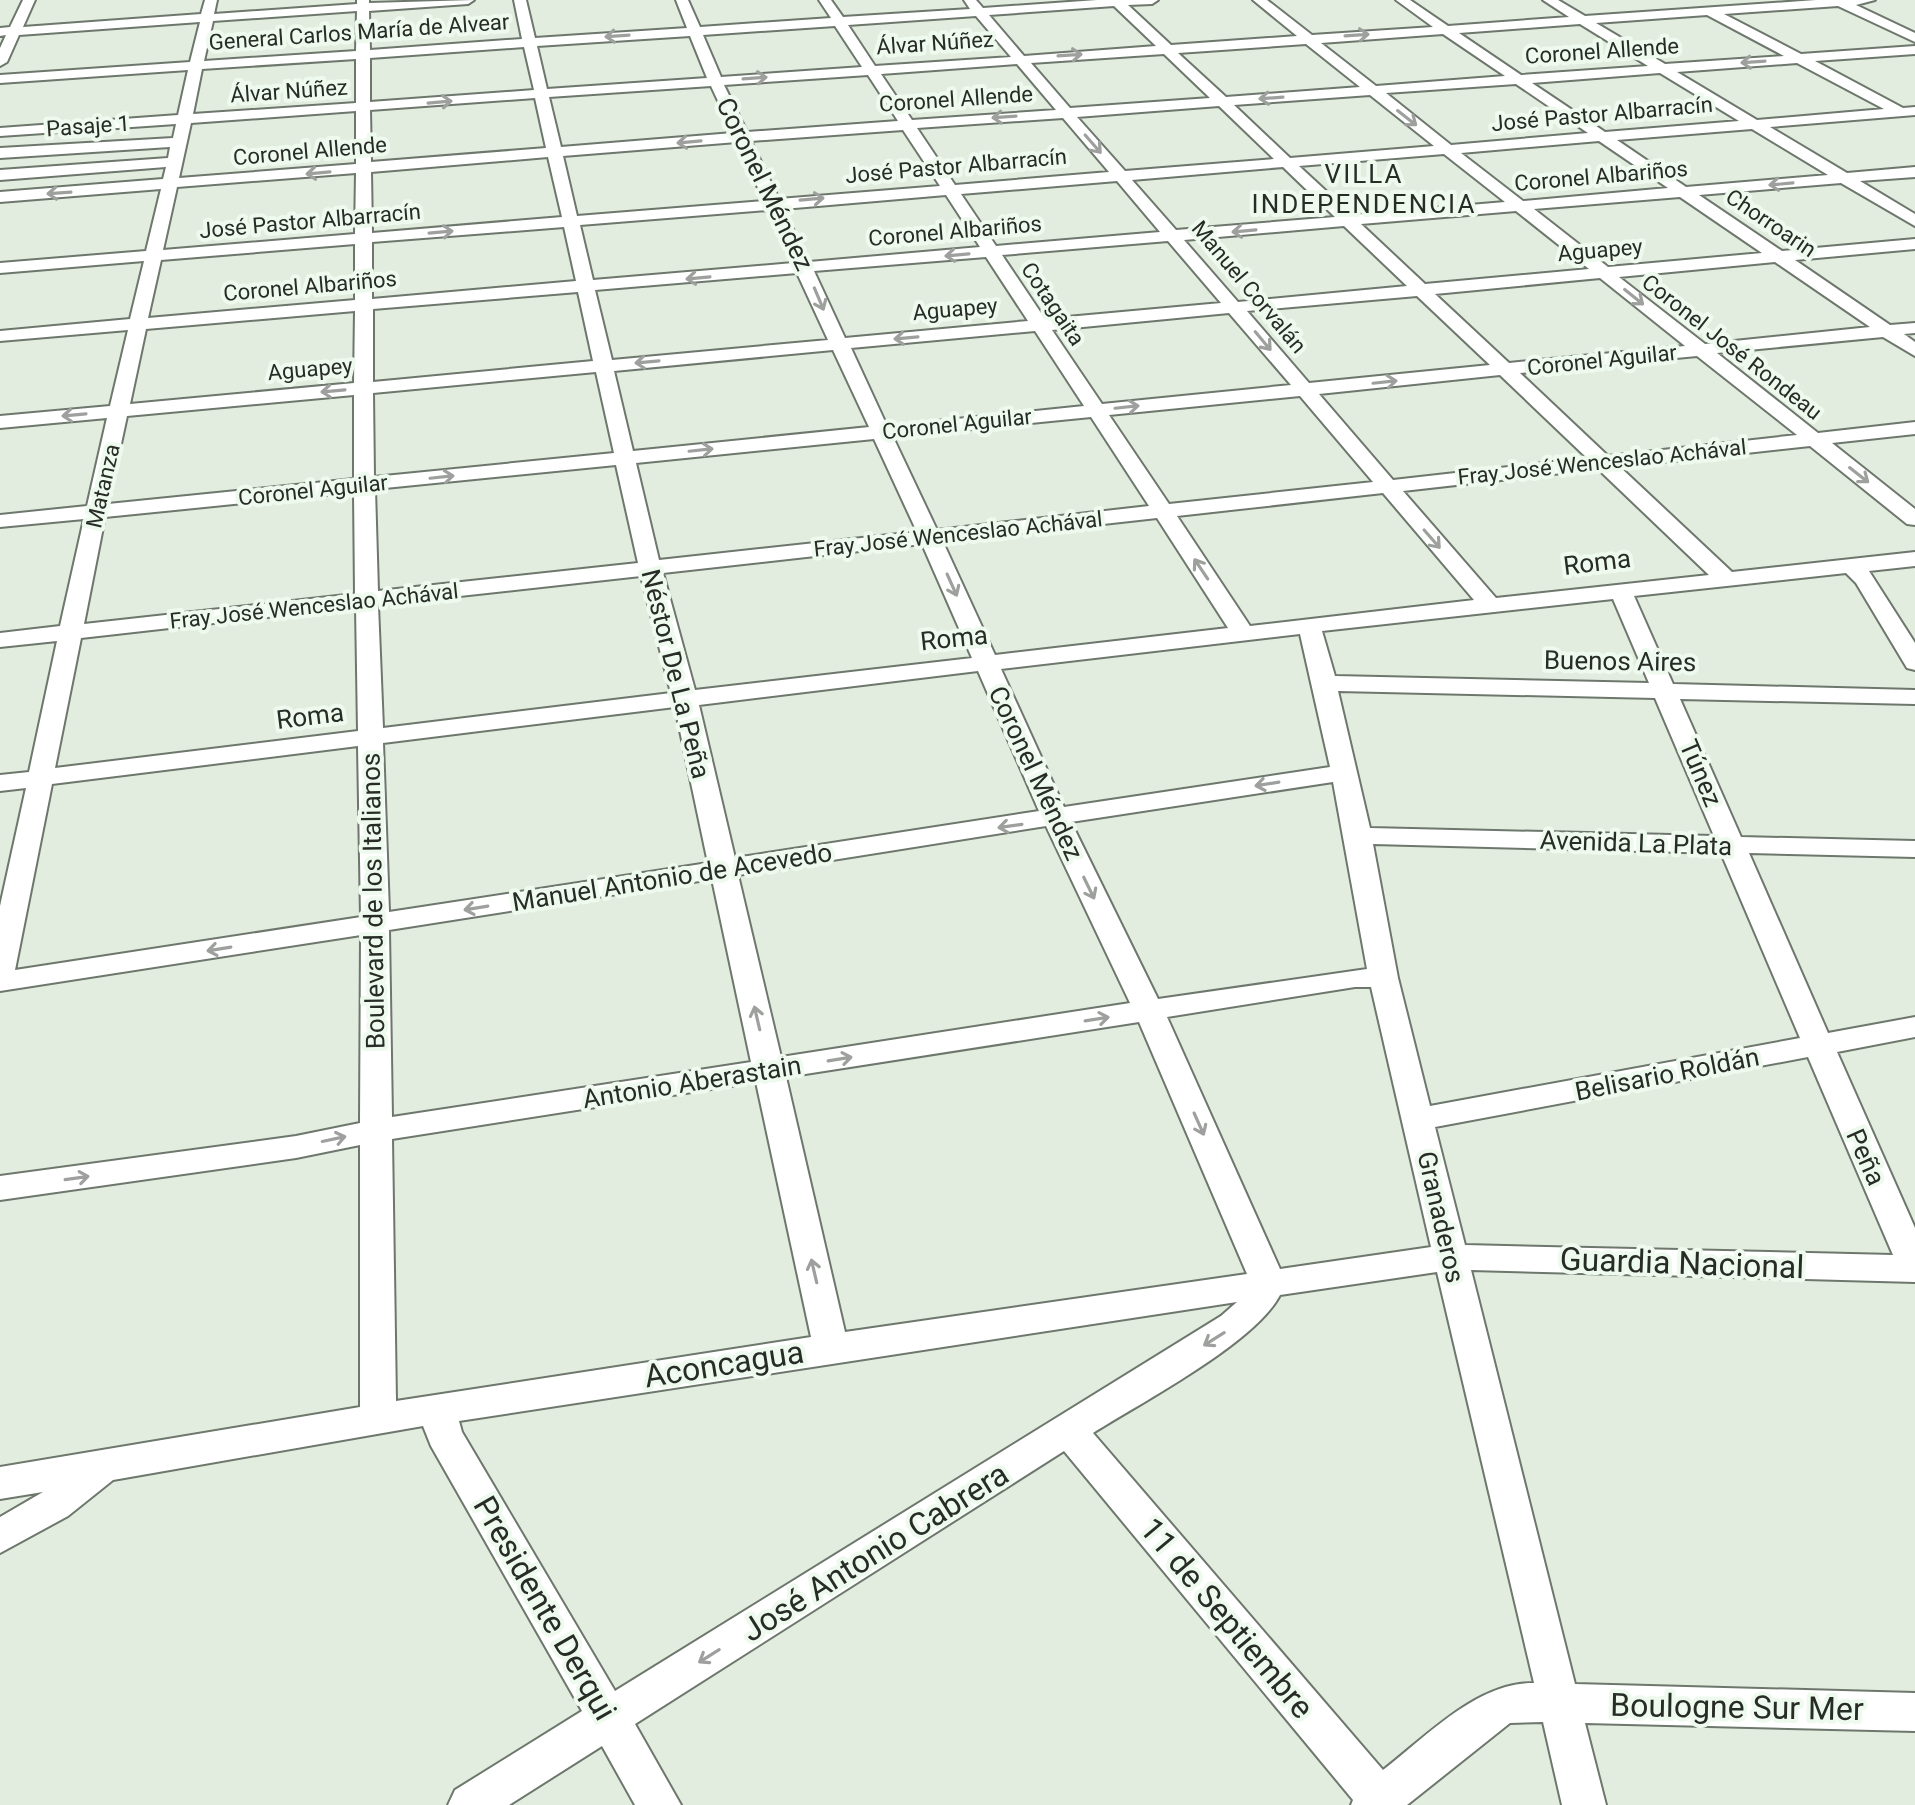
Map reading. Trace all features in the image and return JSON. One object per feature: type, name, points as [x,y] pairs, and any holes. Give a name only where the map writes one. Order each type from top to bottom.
[{"type":"street","points":[[0,62],[7,31],[29,0]]},
{"type":"street","name":"Matanza","points":[[0,974],[96,511],[121,411],[211,0]]},
{"type":"street","points":[[7,31],[162,16],[208,17],[363,4],[468,0]]},
{"type":"street","name":"Néstor De La Peña","points":[[520,0],[602,366],[650,568],[685,698],[831,1348]]},
{"type":"street","name":"Coronel Méndez","points":[[682,0],[715,80],[806,268],[1056,819],[1149,1011],[1260,1259],[1268,1285]]},
{"type":"street","name":"Cotagaita","points":[[825,0],[1244,634]]},
{"type":"street","name":"General Carlos María de Alvear","points":[[0,79],[839,20],[974,6],[1152,0]]},
{"type":"street","name":"Coronel José Rondeau","points":[[1259,0],[1915,519]]},
{"type":"street","name":"Chorroarin","points":[[1402,0],[1915,350]]},
{"type":"street","points":[[1549,0],[1915,221]]},
{"type":"street","points":[[1689,0],[1908,112],[1915,120]]},
{"type":"street","name":"Álvar Núñez","points":[[1,136],[715,80],[1869,0]]},
{"type":"street","points":[[1117,1],[1725,578]]},
{"type":"street","points":[[1837,1],[1915,38]]},
{"type":"street","name":"Boulevard de los Italianos","points":[[363,4],[364,485],[375,925],[378,1419]]},
{"type":"street","name":"Manuel Corvalán","points":[[974,6],[1490,605]]},
{"type":"street","name":"Coronel Allende","points":[[0,197],[744,137],[1915,50]]},
{"type":"street","points":[[82,128],[87,109]]},
{"type":"street","name":"José Pastor Albarracín","points":[[0,268],[774,202],[1908,112]]},
{"type":"street","name":"Pasaje 1","points":[[0,153],[179,142]]},
{"type":"street","points":[[0,175],[174,162]]},
{"type":"street","name":"Coronel Albariños","points":[[0,336],[1915,172]]},
{"type":"street","name":"Aguapey","points":[[0,422],[1915,244]]},
{"type":"street","name":"Coronel Aguilar","points":[[0,521],[1915,328]]},
{"type":"street","name":"Fray José Wenceslao Achával","points":[[0,640],[1915,428]]},
{"type":"street","name":"Roma","points":[[0,783],[685,698],[1620,589],[1915,559]]},
{"type":"street","points":[[1886,562],[1915,569]]},
{"type":"street","points":[[1851,565],[1865,579],[1915,663]]},
{"type":"street","name":"Túnez","points":[[1620,589],[1817,1046]]},
{"type":"street","name":"Granaderos","points":[[1308,627],[1315,640],[1358,836],[1383,978],[1584,1805]]},
{"type":"street","name":"Buenos Aires","points":[[1323,683],[1915,697]]},
{"type":"street","name":"Manuel Antonio de Acevedo","points":[[0,982],[1344,774]]},
{"type":"street","name":"Avenida La Plata","points":[[1358,836],[1915,849]]},
{"type":"street","name":"Antonio Aberastain","points":[[0,1188],[296,1147],[375,1131],[1355,978],[1383,978]]},
{"type":"street","name":"Belisario Roldán","points":[[1418,1119],[1915,1027]]},
{"type":"street","name":"Peña","points":[[1817,1046],[1915,1268]]},
{"type":"street","name":"Aconcagua","points":[[0,1483],[438,1409],[1450,1257]]},
{"type":"street","name":"Guardia Nacional","points":[[1450,1257],[1915,1268]]},
{"type":"street","name":"José Antonio Cabrera","points":[[470,1805],[1233,1326],[1259,1302],[1268,1285]]},
{"type":"street","name":"Presidente Derqui","points":[[438,1409],[444,1435],[659,1805]]},
{"type":"street","name":"11 de Septiembre","points":[[1069,1431],[1379,1803]]},
{"type":"street","points":[[0,1536],[58,1505],[80,1489],[103,1465]]},
{"type":"street","name":"Boulogne Sur Mer","points":[[1379,1803],[1495,1709],[1514,1702],[1915,1712]]},
{"type":"district","name":"VILLA INDEPENDENCIA","points":[[1364,189]]}]
